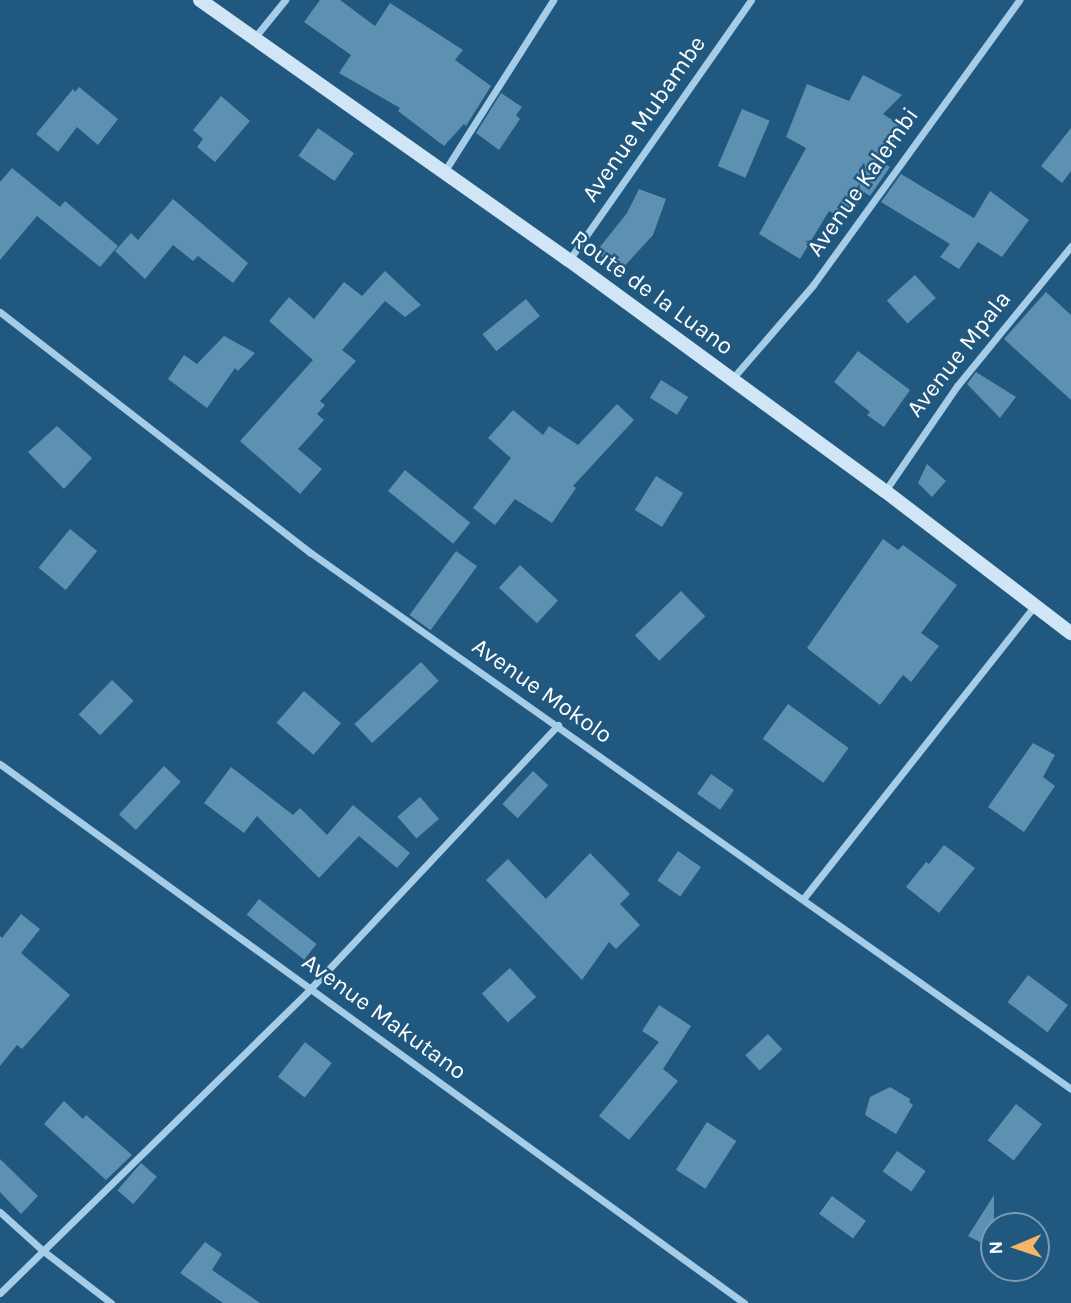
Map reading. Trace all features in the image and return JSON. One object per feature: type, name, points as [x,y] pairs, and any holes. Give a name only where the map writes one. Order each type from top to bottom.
[{"type":"street","name":"Route de la Luano","points":[[200,0],[569,260],[885,491],[1071,633]]},
{"type":"street","points":[[255,37],[285,0]]},
{"type":"street","points":[[444,172],[553,0]]},
{"type":"street","name":"Avenue Mubambe","points":[[569,260],[751,0]]},
{"type":"street","name":"Avenue Kalembi","points":[[732,380],[813,285],[1018,0]]},
{"type":"street","name":"Avenue Mpala","points":[[885,491],[915,443],[957,386],[1071,246]]},
{"type":"street","name":"Avenue Mokolo","points":[[0,312],[311,553],[558,724],[1071,1089]]},
{"type":"street","points":[[803,899],[1035,605]]},
{"type":"street","points":[[0,1293],[311,988],[558,724]]},
{"type":"street","name":"Avenue Makutano","points":[[0,764],[744,1303]]},
{"type":"street","points":[[0,1212],[42,1250],[111,1303]]},
{"type":"building","points":[[320,0],[340,0],[375,26],[390,3],[463,50],[455,60],[491,86],[466,126],[464,124],[444,146],[398,111],[400,108],[339,73],[351,55],[304,22]]},
{"type":"building","points":[[863,75],[902,95],[883,114],[903,127],[881,162],[890,167],[870,196],[864,192],[857,205],[854,203],[842,218],[829,211],[800,259],[759,234],[806,148],[786,137],[807,84],[849,101]]},
{"type":"building","points":[[79,87],[118,119],[98,145],[77,127],[58,152],[36,134],[73,89],[75,92]]},
{"type":"building","points":[[501,93],[522,107],[516,115],[520,119],[499,150],[476,133]]},
{"type":"building","points":[[221,96],[250,121],[215,162],[197,147],[203,139],[193,130]]},
{"type":"building","points":[[742,109],[770,121],[745,178],[718,166]]},
{"type":"building","points":[[318,128],[354,153],[335,181],[298,156]]},
{"type":"building","points":[[1071,128],[1071,171],[1062,183],[1041,166]]},
{"type":"building","points":[[12,168],[60,207],[65,201],[118,246],[100,267],[37,216],[0,260],[0,182]]},
{"type":"building","points":[[901,174],[974,218],[990,191],[1029,220],[1002,257],[978,242],[959,269],[940,257],[950,244],[881,202]]},
{"type":"building","points":[[639,189],[666,199],[653,235],[620,271],[596,252],[627,213]]},
{"type":"building","points":[[173,199],[248,263],[233,283],[198,256],[193,261],[173,245],[145,279],[115,251],[131,233],[138,240]]},
{"type":"building","points":[[385,271],[421,305],[405,317],[385,301],[342,350],[356,361],[320,401],[325,405],[317,414],[324,420],[298,449],[322,469],[300,494],[240,441],[313,360],[269,321],[289,297],[314,319],[344,282],[362,296]]},
{"type":"building","points":[[915,275],[936,298],[908,323],[887,300]]},
{"type":"building","points":[[1046,292],[1071,315],[1071,400],[1004,339]]},
{"type":"building","points":[[526,299],[540,316],[496,351],[482,334]]},
{"type":"building","points":[[224,336],[255,353],[238,371],[235,368],[207,408],[168,379],[184,355],[197,364]]},
{"type":"building","points":[[858,351],[910,390],[884,427],[867,415],[870,412],[834,382]]},
{"type":"building","points":[[976,372],[1016,397],[1000,418],[967,384]]},
{"type":"building","points":[[661,380],[688,397],[677,415],[650,398]]},
{"type":"building","points":[[617,404],[634,420],[573,486],[576,488],[552,523],[515,499],[495,525],[473,508],[511,458],[488,438],[513,410],[543,435],[549,426],[578,445]]},
{"type":"building","points":[[57,426],[92,458],[64,489],[28,452]]},
{"type":"building","points":[[927,464],[946,481],[932,497],[918,483]]},
{"type":"building","points":[[405,470],[470,523],[453,544],[388,491]]},
{"type":"building","points":[[656,476],[683,493],[662,527],[635,510]]},
{"type":"building","points":[[70,529],[97,551],[66,590],[39,568]]},
{"type":"building","points":[[883,539],[898,550],[903,545],[957,585],[921,633],[939,646],[911,682],[903,675],[880,705],[807,648]]},
{"type":"building","points":[[456,551],[477,566],[431,630],[410,615]]},
{"type":"building","points":[[520,565],[558,600],[537,623],[499,588]]},
{"type":"building","points":[[681,591],[705,616],[659,661],[635,635]]},
{"type":"building","points":[[421,662],[439,681],[372,743],[354,724]]},
{"type":"building","points":[[112,680],[134,701],[100,735],[79,715]]},
{"type":"building","points":[[304,691],[341,723],[313,755],[276,723]]},
{"type":"building","points":[[788,704],[849,748],[823,783],[763,739]]},
{"type":"building","points":[[1033,743],[1055,755],[1043,777],[1055,786],[1024,832],[988,807]]},
{"type":"building","points":[[164,766],[181,782],[136,830],[119,814]]},
{"type":"building","points":[[231,767],[293,815],[300,808],[327,835],[353,805],[410,853],[397,868],[359,836],[319,878],[257,816],[244,833],[204,803]]},
{"type":"building","points":[[533,771],[548,785],[518,818],[502,804]]},
{"type":"building","points":[[711,774],[734,790],[720,810],[697,794]]},
{"type":"building","points":[[420,797],[439,819],[416,839],[397,817]]},
{"type":"building","points":[[944,845],[975,868],[939,913],[906,887]]},
{"type":"building","points":[[678,851],[701,867],[680,897],[657,880]]},
{"type":"building","points":[[590,853],[630,894],[620,904],[640,925],[616,949],[609,942],[582,980],[486,880],[508,859],[546,899]]},
{"type":"building","points":[[259,899],[317,944],[304,960],[247,915]]},
{"type":"building","points":[[21,914],[40,929],[21,953],[70,995],[22,1049],[17,1045],[0,1066],[0,936],[2,938]]},
{"type":"building","points":[[510,968],[536,997],[508,1022],[482,993]]},
{"type":"building","points":[[1028,975],[1068,1005],[1047,1032],[1008,1002]]},
{"type":"building","points":[[659,1005],[691,1026],[663,1069],[678,1081],[629,1140],[599,1116],[659,1042],[642,1031]]},
{"type":"building","points":[[768,1034],[782,1049],[760,1071],[745,1055]]},
{"type":"building","points":[[305,1042],[332,1063],[305,1098],[278,1077]]},
{"type":"building","points":[[890,1087],[910,1099],[909,1102],[913,1105],[896,1134],[865,1115],[870,1097]]},
{"type":"building","points":[[64,1101],[83,1119],[86,1115],[132,1155],[106,1180],[44,1124]]},
{"type":"building","points":[[1016,1104],[1042,1124],[1014,1161],[988,1140]]},
{"type":"building","points":[[707,1122],[736,1141],[705,1189],[676,1170]]},
{"type":"building","points":[[897,1151],[926,1171],[911,1192],[883,1171]]},
{"type":"building","points":[[0,1159],[38,1196],[21,1214],[0,1192]]},
{"type":"building","points":[[141,1163],[157,1177],[133,1204],[117,1190]]},
{"type":"building","points":[[994,1195],[994,1212],[983,1212]]},
{"type":"building","points":[[832,1196],[866,1221],[853,1238],[819,1214]]},
{"type":"building","points":[[980,1217],[980,1242],[968,1236]]},
{"type":"building","points":[[205,1242],[222,1254],[212,1270],[260,1303],[223,1303],[180,1273]]}]
